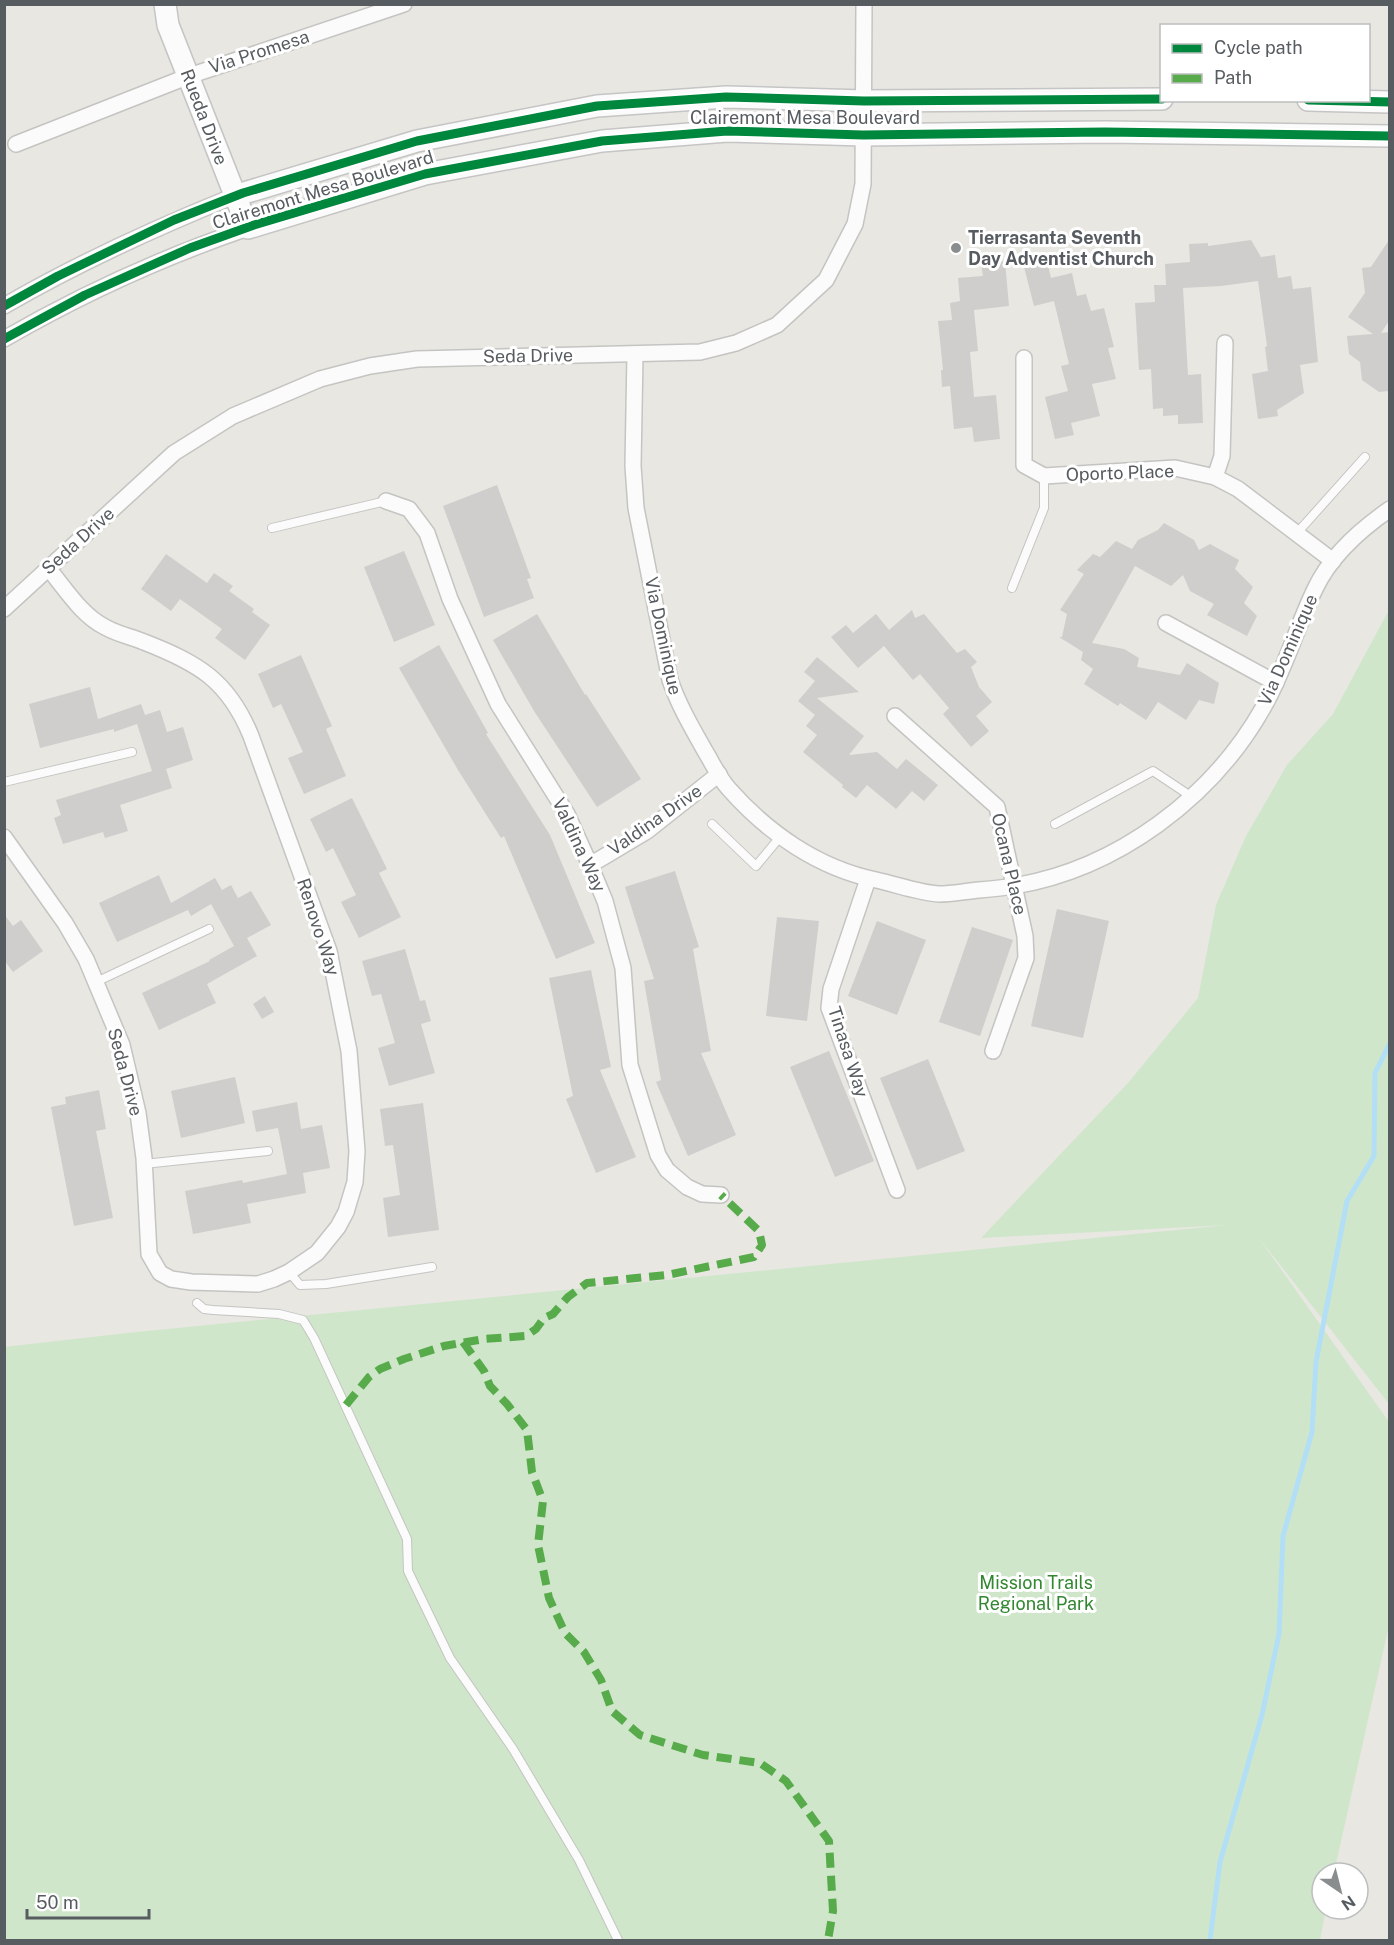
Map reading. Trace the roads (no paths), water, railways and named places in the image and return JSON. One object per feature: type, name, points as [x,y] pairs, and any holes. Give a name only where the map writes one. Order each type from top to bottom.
[{"type":"street","name":"Rueda Drive","points":[[165,4],[168,25],[248,228]]},
{"type":"street","name":"Via Promesa","points":[[16,144],[189,76],[404,4]]},
{"type":"street","name":"Seda Drive","points":[[4,609],[174,453],[233,416],[320,379],[370,366],[417,359],[700,352],[736,344],[777,325],[826,280],[855,224],[863,184],[864,4]]},
{"type":"street","name":"Clairemont Mesa Boulevard","points":[[4,306],[58,276],[164,225],[234,196],[417,141],[597,106],[726,97],[864,101],[1160,99]]},
{"type":"street","points":[[1370,102],[1389,102]]},
{"type":"street","name":"Clairemont Mesa Boulevard","points":[[4,339],[39,318],[96,290],[190,248],[248,228],[425,174],[602,141],[727,131],[863,135],[1105,132],[1389,136]]},
{"type":"street","points":[[1215,477],[1222,456],[1225,343]]},
{"type":"street","name":"Via Dominique","points":[[635,354],[633,466],[636,508],[670,680],[678,704],[729,789],[780,837],[826,863],[868,879],[939,894],[1014,886],[1070,871],[1113,851],[1146,832],[1192,797],[1212,777],[1248,732],[1276,683],[1316,587],[1333,561],[1356,536],[1389,509]]},
{"type":"street","name":"Oporto Place","points":[[1024,358],[1024,465],[1044,476],[1175,468],[1215,477],[1238,489],[1333,561]]},
{"type":"street","name":"Valdina Way","points":[[386,501],[409,509],[427,533],[450,599],[498,704],[567,814],[605,901],[622,968],[630,1065],[658,1155],[667,1170],[687,1187],[702,1194],[721,1195]]},
{"type":"street","name":"Renovo Way","points":[[48,568],[79,606],[104,627],[188,660],[212,678],[236,704],[251,736],[328,951],[349,1051],[357,1151],[355,1182],[346,1212],[328,1240],[317,1253],[290,1272],[258,1284],[191,1282]]},
{"type":"street","points":[[1166,623],[1276,683]]},
{"type":"street","name":"Ocana Place","points":[[895,716],[997,807],[1025,936],[1026,958],[993,1051]]},
{"type":"street","name":"Valdina Drive","points":[[590,865],[647,831],[718,774]]},
{"type":"street","name":"Seda Drive","points":[[4,837],[65,923],[86,959],[96,982],[122,1044],[138,1113],[144,1164],[149,1254],[160,1273],[166,1277],[191,1282]]},
{"type":"street","name":"Tinasa Way","points":[[868,879],[831,989],[829,1008],[897,1190]]},
{"type":"lane","points":[[1297,533],[1365,457]]},
{"type":"lane","points":[[1012,588],[1044,508],[1044,476]]},
{"type":"lane","points":[[272,528],[386,501]]},
{"type":"lane","points":[[4,782],[132,752]]},
{"type":"lane","points":[[1055,824],[1152,771],[1192,797]]},
{"type":"lane","points":[[712,824],[756,866],[780,837]]},
{"type":"lane","points":[[96,982],[209,928]]},
{"type":"lane","points":[[144,1164],[268,1151]]},
{"type":"lane","points":[[290,1272],[300,1285],[326,1284],[432,1267]]},
{"type":"lane","points":[[197,1303],[204,1309],[213,1311],[279,1314],[303,1320],[346,1405],[407,1539],[408,1572],[450,1658],[513,1749],[579,1860],[618,1941]]},
{"type":"waterway","points":[[1210,1940],[1220,1862],[1262,1715],[1279,1634],[1283,1536],[1312,1432],[1316,1362],[1347,1201],[1374,1156],[1375,1073],[1390,1043]]},
{"type":"place","name":"Tierrasanta Seventh Day Adventist Church","points":[[956,248]]},
{"type":"park label","name":"Mission Trails Regional Park","points":[[1036,1593]]}]
